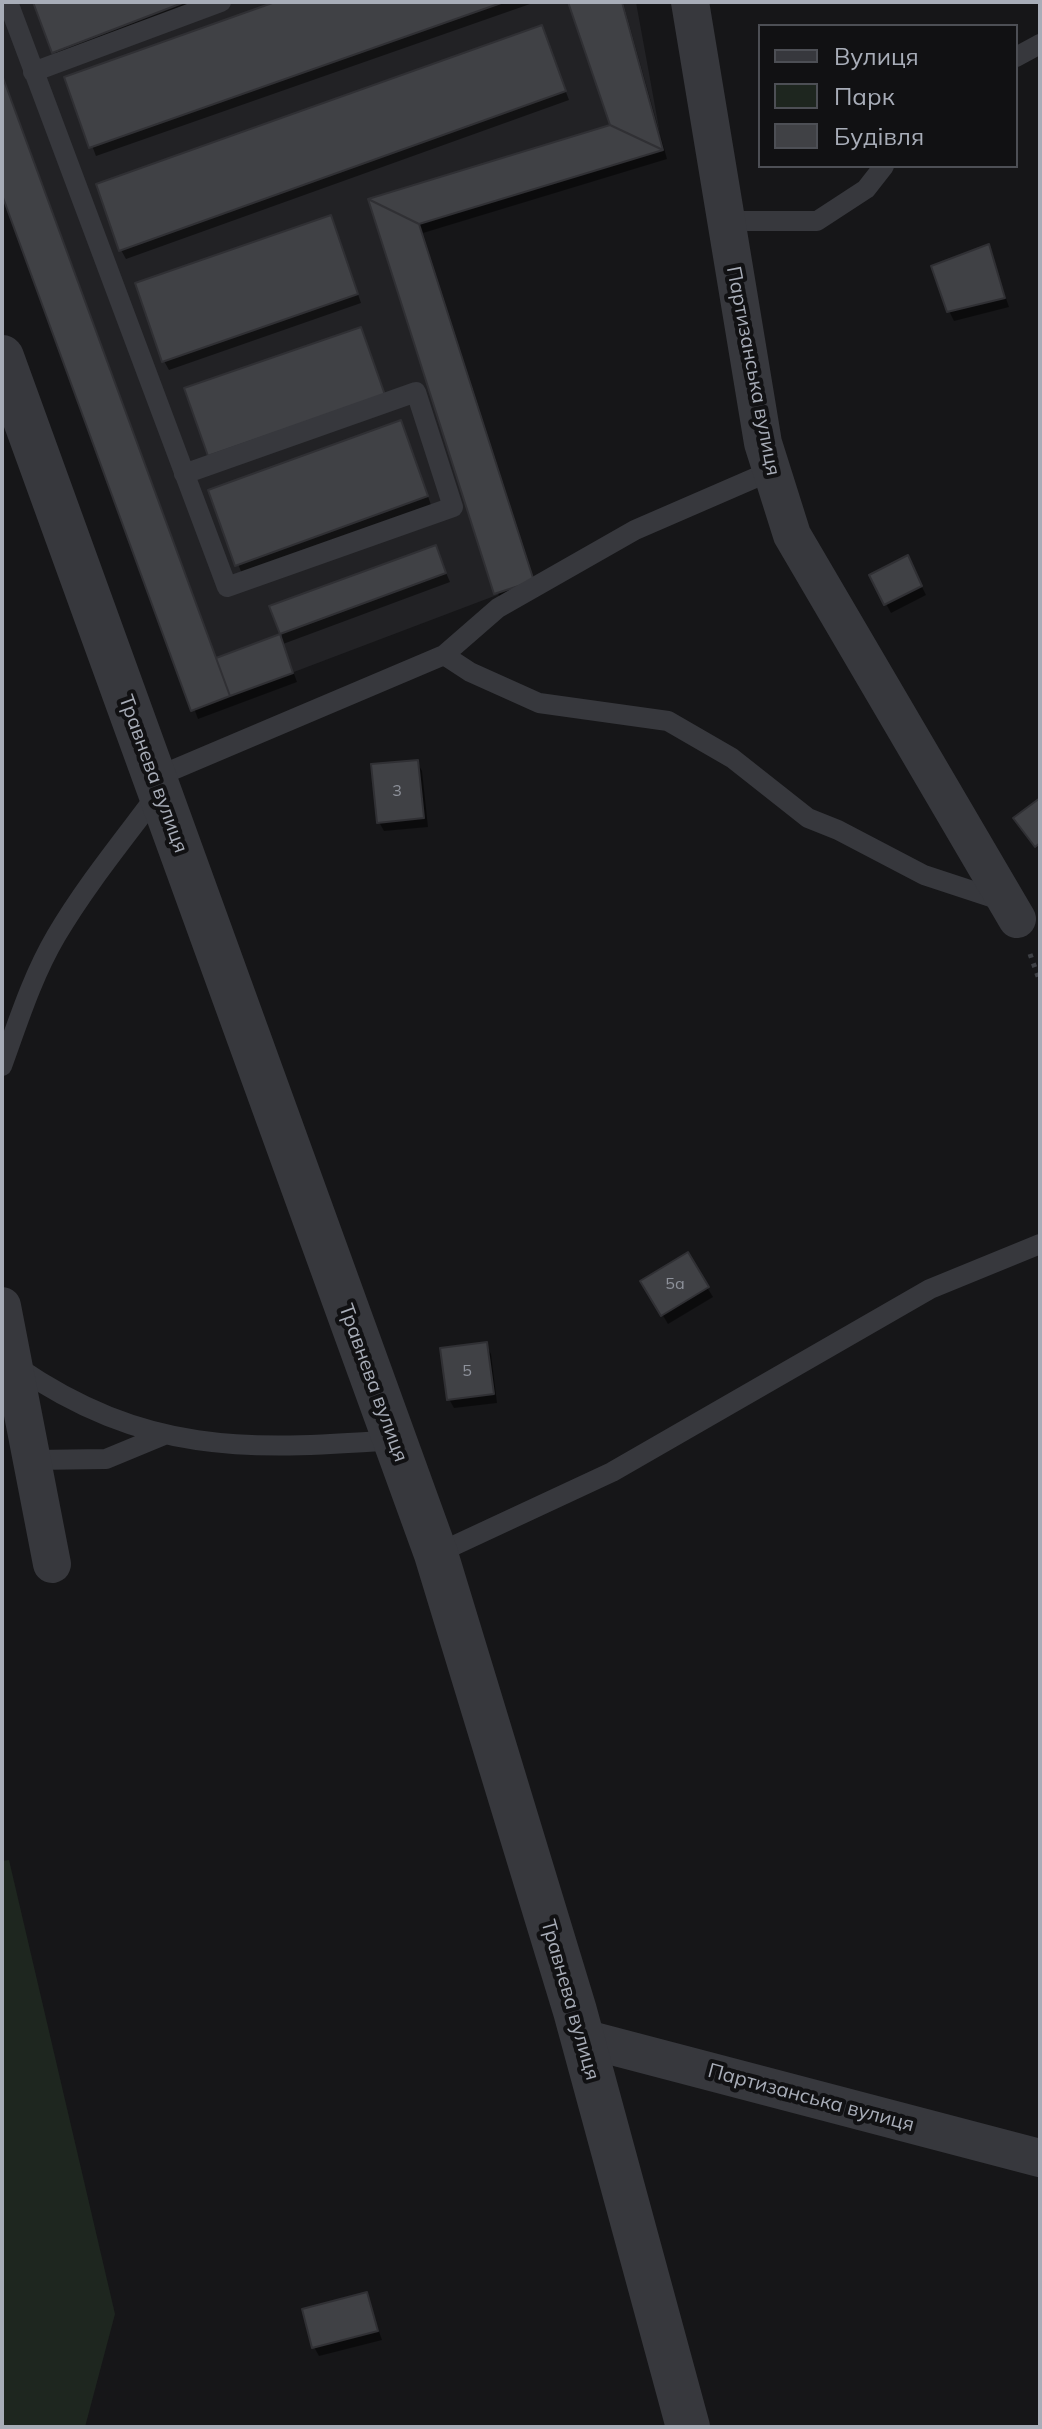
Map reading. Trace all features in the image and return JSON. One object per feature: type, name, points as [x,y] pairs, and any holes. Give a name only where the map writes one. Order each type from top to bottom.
[{"type":"street","name":"Партизанська вулиця","points":[[690,2],[715,137],[725,221],[763,443],[792,535],[1021,913]]},
{"type":"street","name":"Травнева вулиця","points":[[6,382],[157,785],[436,1554],[582,2038],[688,2427]]},
{"type":"street","points":[[2,1306],[52,1564]]},
{"type":"street","name":"Партизанська вулиця","points":[[582,2038],[1040,2158]]},
{"type":"lane","points":[[8,2],[33,72],[184,474],[227,587],[453,507],[416,392],[184,474]]},
{"type":"lane","points":[[33,72],[221,2]]},
{"type":"lane","points":[[1018,56],[1040,44]]},
{"type":"lane","points":[[725,221],[817,221],[866,189],[882,168]]},
{"type":"lane","points":[[2,1066],[28,993],[55,937],[157,785],[444,655],[498,608],[635,530],[771,471]]},
{"type":"lane","points":[[444,655],[470,672],[539,703],[668,721],[732,758],[808,818],[838,830],[924,875],[1021,913]]},
{"type":"lane","points":[[436,1554],[612,1472],[930,1289],[1040,1244]]},
{"type":"lane","points":[[16,1366],[90,1411],[164,1435],[250,1446],[394,1440]]},
{"type":"lane","points":[[34,1460],[106,1459],[164,1435]]},
{"type":"shaded area","points":[[2,2],[636,2],[663,150],[419,224],[534,581],[191,711],[2,195]]},
{"type":"green space","points":[[9,1860],[115,2314],[85,2427],[2,2427],[2,1861]]},
{"type":"building","points":[[33,2],[185,2],[52,53]]},
{"type":"building","points":[[275,2],[504,2],[89,148],[64,77]]},
{"type":"building","points":[[568,2],[622,2],[663,150],[610,125]]},
{"type":"building","points":[[542,25],[566,91],[119,251],[96,184]]},
{"type":"building","points":[[2,75],[230,696],[191,711],[2,195]]},
{"type":"building","points":[[610,125],[663,150],[419,224],[368,199]]},
{"type":"building","points":[[368,199],[419,224],[534,581],[494,594]]},
{"type":"building","points":[[331,215],[358,294],[162,362],[135,283]]},
{"type":"building","points":[[989,244],[1005,298],[947,312],[931,266]]},
{"type":"building","points":[[361,327],[385,395],[208,456],[184,388]]},
{"type":"building","points":[[401,420],[428,496],[235,566],[208,490]]},
{"type":"building","points":[[436,545],[446,573],[280,634],[269,606]]},
{"type":"building","points":[[908,555],[922,586],[884,605],[869,575]]},
{"type":"building","points":[[280,634],[293,673],[230,696],[216,658]]},
{"type":"building","points":[[418,760],[424,818],[377,823],[371,764]]},
{"type":"building","points":[[1040,798],[1040,843],[1035,847],[1013,818]]},
{"type":"building","points":[[688,1252],[709,1287],[661,1316],[640,1281]]},
{"type":"building","points":[[487,1342],[494,1394],[447,1400],[440,1348]]},
{"type":"building","points":[[367,2292],[378,2331],[312,2348],[302,2309]]}]
